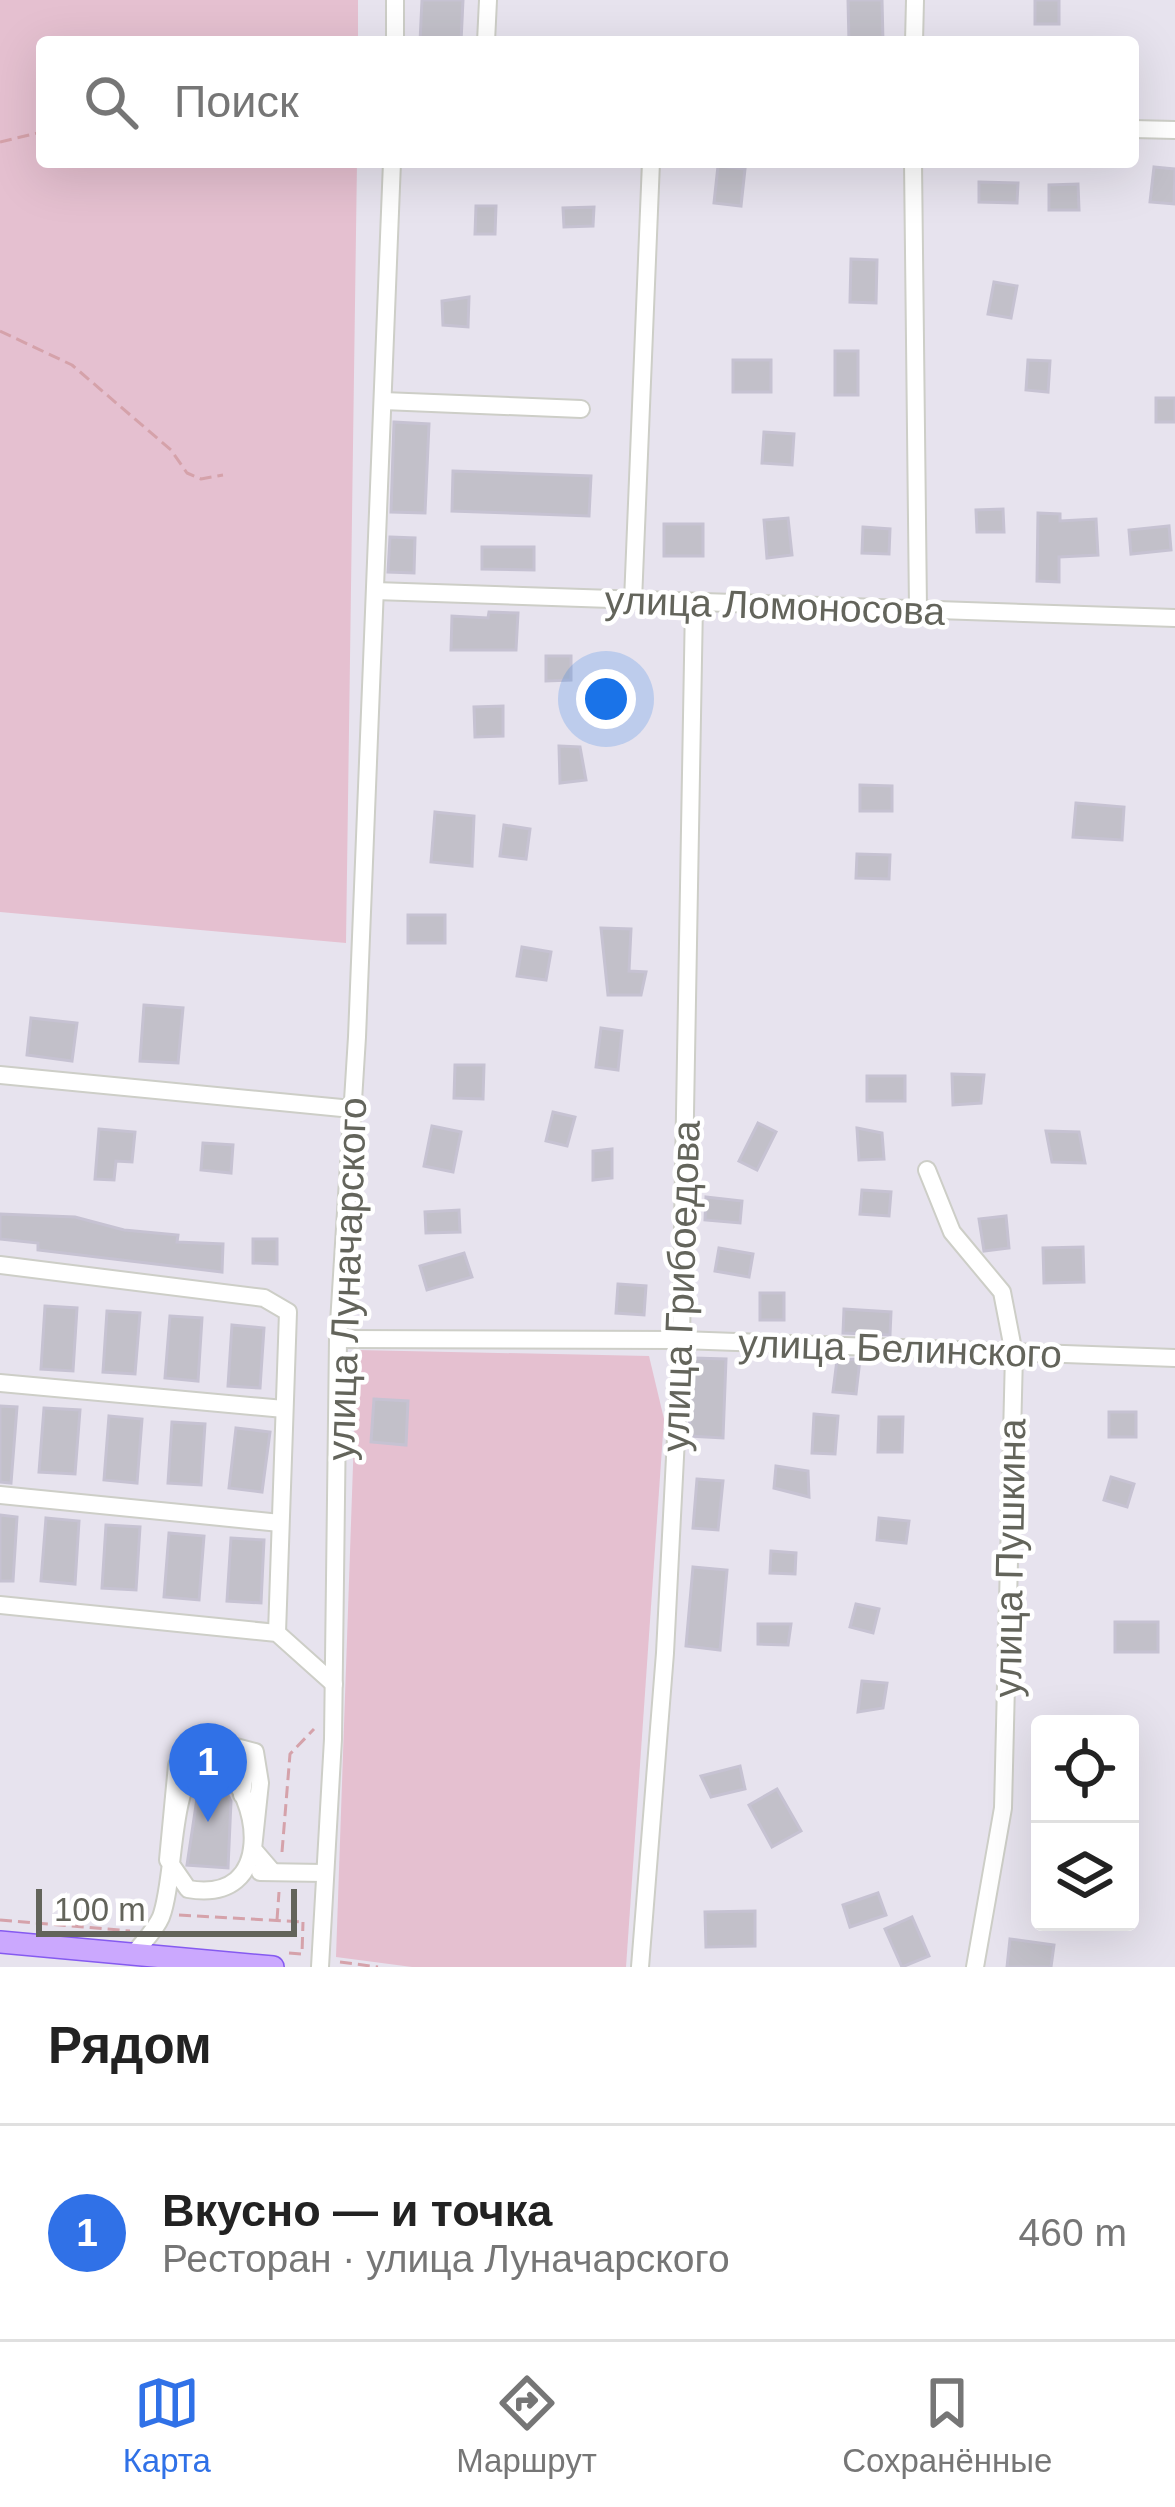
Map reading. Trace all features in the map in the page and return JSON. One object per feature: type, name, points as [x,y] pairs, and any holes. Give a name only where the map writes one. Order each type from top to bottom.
[{"type":"main road","points":[[0,1942],[133,1955],[274,1959]]},
{"type":"street","points":[[395,0],[395,36]]},
{"type":"street","points":[[486,36],[488,0]]},
{"type":"street","points":[[914,36],[916,0]]},
{"type":"street","points":[[1139,129],[1175,130]]},
{"type":"street","name":"улица Луначарского","points":[[320,1963],[334,1684],[338,1339],[392,168]]},
{"type":"street","points":[[633,601],[651,168]]},
{"type":"street","points":[[913,168],[918,609]]},
{"type":"street","points":[[383,401],[581,409]]},
{"type":"street","name":"улица Ломоносова","points":[[375,591],[1175,617]]},
{"type":"street","name":"улица Грибоедова","points":[[640,1967],[665,1653],[681,1340],[694,603]]},
{"type":"street","points":[[0,1075],[352,1109]]},
{"type":"street","name":"улица Пушкина","points":[[927,1170],[952,1232],[1002,1292],[1013,1354],[1003,1808],[975,1967]]},
{"type":"street","points":[[0,1265],[264,1298],[288,1312],[278,1633]]},
{"type":"street","name":"улица Белинского","points":[[338,1339],[681,1340],[1175,1358]]},
{"type":"street","points":[[0,1383],[284,1409]]},
{"type":"street","points":[[0,1496],[280,1522]]},
{"type":"street","points":[[0,1605],[278,1633],[334,1684]]},
{"type":"street","points":[[133,1955],[162,1914],[177,1765],[189,1750],[244,1747],[260,1761],[253,1849],[244,1875]]},
{"type":"street","points":[[168,1860],[179,1832],[187,1775],[196,1765],[211,1762],[232,1774],[242,1796],[253,1849],[276,1871]]},
{"type":"street","points":[[168,1860],[188,1889],[222,1891],[244,1875],[276,1871],[324,1873]]},
{"type":"path","points":[[0,142],[36,134]]},
{"type":"path","points":[[0,332],[72,364],[171,450],[187,473],[202,479],[223,475]]},
{"type":"path","points":[[277,1920],[276,1871],[290,1754]]},
{"type":"path","points":[[162,1914],[303,1922],[302,1954],[274,1959]]},
{"type":"path","points":[[0,1920],[132,1931]]},
{"type":"path","points":[[320,1963],[378,1967]]},
{"type":"shaded area","points":[[0,0],[358,0],[358,36],[36,36],[36,168],[357,168],[346,943],[0,912]]},
{"type":"shaded area","points":[[357,1350],[649,1356],[664,1419],[626,1967],[412,1967],[336,1957]]},
{"type":"building","points":[[422,0],[463,0],[461,36],[420,36]]},
{"type":"building","points":[[848,0],[882,0],[883,36],[849,36]]},
{"type":"building","points":[[1035,0],[1059,0],[1059,24],[1035,24]]},
{"type":"building","points":[[1154,167],[1175,169],[1174,204],[1150,202]]},
{"type":"building","points":[[718,168],[745,169],[741,206],[714,203]]},
{"type":"building","points":[[979,182],[1018,183],[1017,203],[979,202]]},
{"type":"building","points":[[1078,184],[1079,210],[1049,210],[1049,185]]},
{"type":"building","points":[[476,206],[496,206],[495,234],[475,234]]},
{"type":"building","points":[[594,207],[593,226],[564,227],[563,208]]},
{"type":"building","points":[[851,259],[877,260],[876,303],[850,302]]},
{"type":"building","points":[[994,282],[1017,286],[1011,318],[988,314]]},
{"type":"building","points":[[469,297],[468,327],[443,325],[442,301]]},
{"type":"building","points":[[835,351],[858,351],[858,395],[835,395]]},
{"type":"building","points":[[733,360],[771,360],[771,392],[733,392]]},
{"type":"building","points":[[1028,360],[1050,361],[1048,392],[1026,390]]},
{"type":"building","points":[[1156,398],[1175,398],[1175,422],[1156,422]]},
{"type":"building","points":[[394,422],[429,424],[425,513],[391,512]]},
{"type":"building","points":[[764,432],[794,434],[792,465],[762,463]]},
{"type":"building","points":[[453,471],[591,476],[589,516],[452,511]]},
{"type":"building","points":[[1003,509],[1004,532],[977,532],[976,510]]},
{"type":"building","points":[[1038,513],[1060,514],[1060,521],[1096,519],[1098,555],[1059,557],[1059,582],[1037,581]]},
{"type":"building","points":[[788,518],[792,555],[767,558],[764,520]]},
{"type":"building","points":[[664,524],[703,524],[703,556],[664,556]]},
{"type":"building","points":[[1169,526],[1171,550],[1131,554],[1129,530]]},
{"type":"building","points":[[863,527],[890,529],[889,554],[862,553]]},
{"type":"building","points":[[390,537],[415,538],[414,573],[388,572]]},
{"type":"building","points":[[482,547],[534,547],[534,570],[482,569]]},
{"type":"building","points":[[489,612],[518,613],[516,650],[451,650],[452,616],[488,618]]},
{"type":"building","points":[[546,656],[571,656],[571,680],[546,681]]},
{"type":"building","points":[[503,706],[503,736],[475,737],[474,707]]},
{"type":"building","points":[[559,746],[580,747],[586,780],[560,783]]},
{"type":"building","points":[[860,785],[892,786],[892,811],[860,811]]},
{"type":"building","points":[[1076,803],[1124,807],[1122,840],[1073,837]]},
{"type":"building","points":[[435,812],[474,816],[472,866],[431,862]]},
{"type":"building","points":[[504,825],[530,829],[526,859],[500,856]]},
{"type":"building","points":[[857,854],[890,855],[889,879],[856,878]]},
{"type":"building","points":[[408,915],[445,915],[445,943],[408,943]]},
{"type":"building","points":[[601,928],[631,929],[629,971],[646,972],[641,995],[608,995]]},
{"type":"building","points":[[522,947],[551,952],[546,980],[517,976]]},
{"type":"building","points":[[144,1005],[183,1008],[178,1063],[140,1061]]},
{"type":"building","points":[[31,1018],[77,1023],[72,1061],[27,1055]]},
{"type":"building","points":[[601,1028],[622,1031],[618,1070],[596,1067]]},
{"type":"building","points":[[455,1065],[484,1065],[483,1099],[454,1098]]},
{"type":"building","points":[[952,1074],[984,1075],[981,1103],[953,1105]]},
{"type":"building","points":[[867,1076],[905,1076],[905,1101],[867,1101]]},
{"type":"building","points":[[553,1112],[575,1117],[567,1146],[546,1141]]},
{"type":"building","points":[[758,1123],[776,1132],[757,1170],[739,1161]]},
{"type":"building","points":[[432,1126],[461,1132],[453,1172],[424,1166]]},
{"type":"building","points":[[857,1128],[882,1133],[884,1159],[859,1160]]},
{"type":"building","points":[[99,1129],[135,1132],[132,1162],[116,1161],[114,1180],[95,1179]]},
{"type":"building","points":[[1046,1131],[1079,1132],[1085,1163],[1052,1162]]},
{"type":"building","points":[[203,1143],[233,1145],[231,1173],[201,1170]]},
{"type":"building","points":[[612,1149],[612,1178],[593,1180],[593,1151]]},
{"type":"building","points":[[862,1190],[891,1192],[889,1216],[860,1214]]},
{"type":"building","points":[[706,1197],[742,1201],[740,1223],[705,1220]]},
{"type":"building","points":[[459,1210],[460,1232],[426,1233],[425,1212]]},
{"type":"building","points":[[0,1214],[75,1217],[124,1230],[178,1235],[177,1242],[223,1244],[222,1272],[38,1250],[38,1243],[0,1239]]},
{"type":"building","points":[[1006,1216],[1009,1248],[984,1251],[979,1219]]},
{"type":"building","points":[[253,1239],[277,1239],[277,1264],[253,1263]]},
{"type":"building","points":[[1083,1247],[1084,1282],[1044,1283],[1043,1248]]},
{"type":"building","points":[[719,1248],[753,1254],[749,1277],[715,1271]]},
{"type":"building","points":[[464,1253],[472,1277],[427,1290],[420,1266]]},
{"type":"building","points":[[618,1284],[646,1286],[644,1315],[616,1313]]},
{"type":"building","points":[[760,1293],[784,1293],[784,1320],[760,1320]]},
{"type":"building","points":[[45,1306],[77,1308],[73,1371],[41,1369]]},
{"type":"building","points":[[844,1309],[891,1312],[890,1335],[843,1333]]},
{"type":"building","points":[[107,1311],[140,1313],[135,1374],[103,1372]]},
{"type":"building","points":[[170,1316],[202,1318],[198,1381],[165,1378]]},
{"type":"building","points":[[232,1325],[264,1328],[260,1388],[228,1386]]},
{"type":"building","points":[[693,1358],[726,1359],[723,1438],[689,1436]]},
{"type":"building","points":[[860,1359],[856,1394],[833,1392],[837,1360]]},
{"type":"building","points":[[374,1399],[408,1401],[406,1445],[371,1442]]},
{"type":"building","points":[[0,1406],[17,1407],[11,1483],[0,1482]]},
{"type":"building","points":[[44,1408],[80,1410],[75,1474],[39,1472]]},
{"type":"building","points":[[1109,1412],[1136,1412],[1136,1437],[1109,1437]]},
{"type":"building","points":[[814,1414],[838,1416],[835,1454],[812,1453]]},
{"type":"building","points":[[109,1416],[142,1419],[137,1483],[104,1480]]},
{"type":"building","points":[[879,1417],[903,1417],[902,1452],[878,1452]]},
{"type":"building","points":[[172,1422],[205,1424],[201,1485],[168,1483]]},
{"type":"building","points":[[236,1428],[270,1432],[262,1492],[229,1488]]},
{"type":"building","points":[[776,1466],[808,1471],[809,1497],[774,1488]]},
{"type":"building","points":[[1111,1477],[1134,1484],[1127,1507],[1104,1500]]},
{"type":"building","points":[[697,1479],[723,1481],[718,1530],[693,1528]]},
{"type":"building","points":[[0,1515],[17,1517],[13,1581],[0,1581]]},
{"type":"building","points":[[46,1518],[79,1521],[75,1584],[41,1581]]},
{"type":"building","points":[[879,1518],[909,1521],[906,1543],[877,1540]]},
{"type":"building","points":[[106,1525],[140,1527],[136,1590],[102,1588]]},
{"type":"building","points":[[169,1533],[204,1536],[199,1600],[164,1597]]},
{"type":"building","points":[[231,1538],[264,1540],[261,1603],[227,1601]]},
{"type":"building","points":[[771,1551],[796,1553],[795,1574],[770,1573]]},
{"type":"building","points":[[693,1567],[727,1570],[720,1650],[686,1646]]},
{"type":"building","points":[[856,1604],[879,1609],[873,1633],[850,1627]]},
{"type":"building","points":[[1115,1622],[1158,1622],[1158,1652],[1115,1652]]},
{"type":"building","points":[[758,1624],[791,1624],[788,1645],[758,1644]]},
{"type":"building","points":[[862,1681],[887,1683],[883,1708],[858,1712]]},
{"type":"building","points":[[740,1766],[745,1789],[711,1797],[701,1776]]},
{"type":"building","points":[[199,1785],[223,1786],[231,1801],[228,1868],[187,1865]]},
{"type":"building","points":[[777,1789],[801,1831],[772,1847],[749,1805]]},
{"type":"building","points":[[878,1893],[886,1915],[850,1927],[843,1905]]},
{"type":"building","points":[[755,1911],[755,1946],[706,1947],[705,1912]]},
{"type":"building","points":[[912,1917],[929,1956],[902,1967],[885,1929]]},
{"type":"building","points":[[1010,1939],[1054,1945],[1051,1967],[1007,1967]]},
{"type":"place","name":"Вкусно — и точка","points":[[208,1822]]}]
